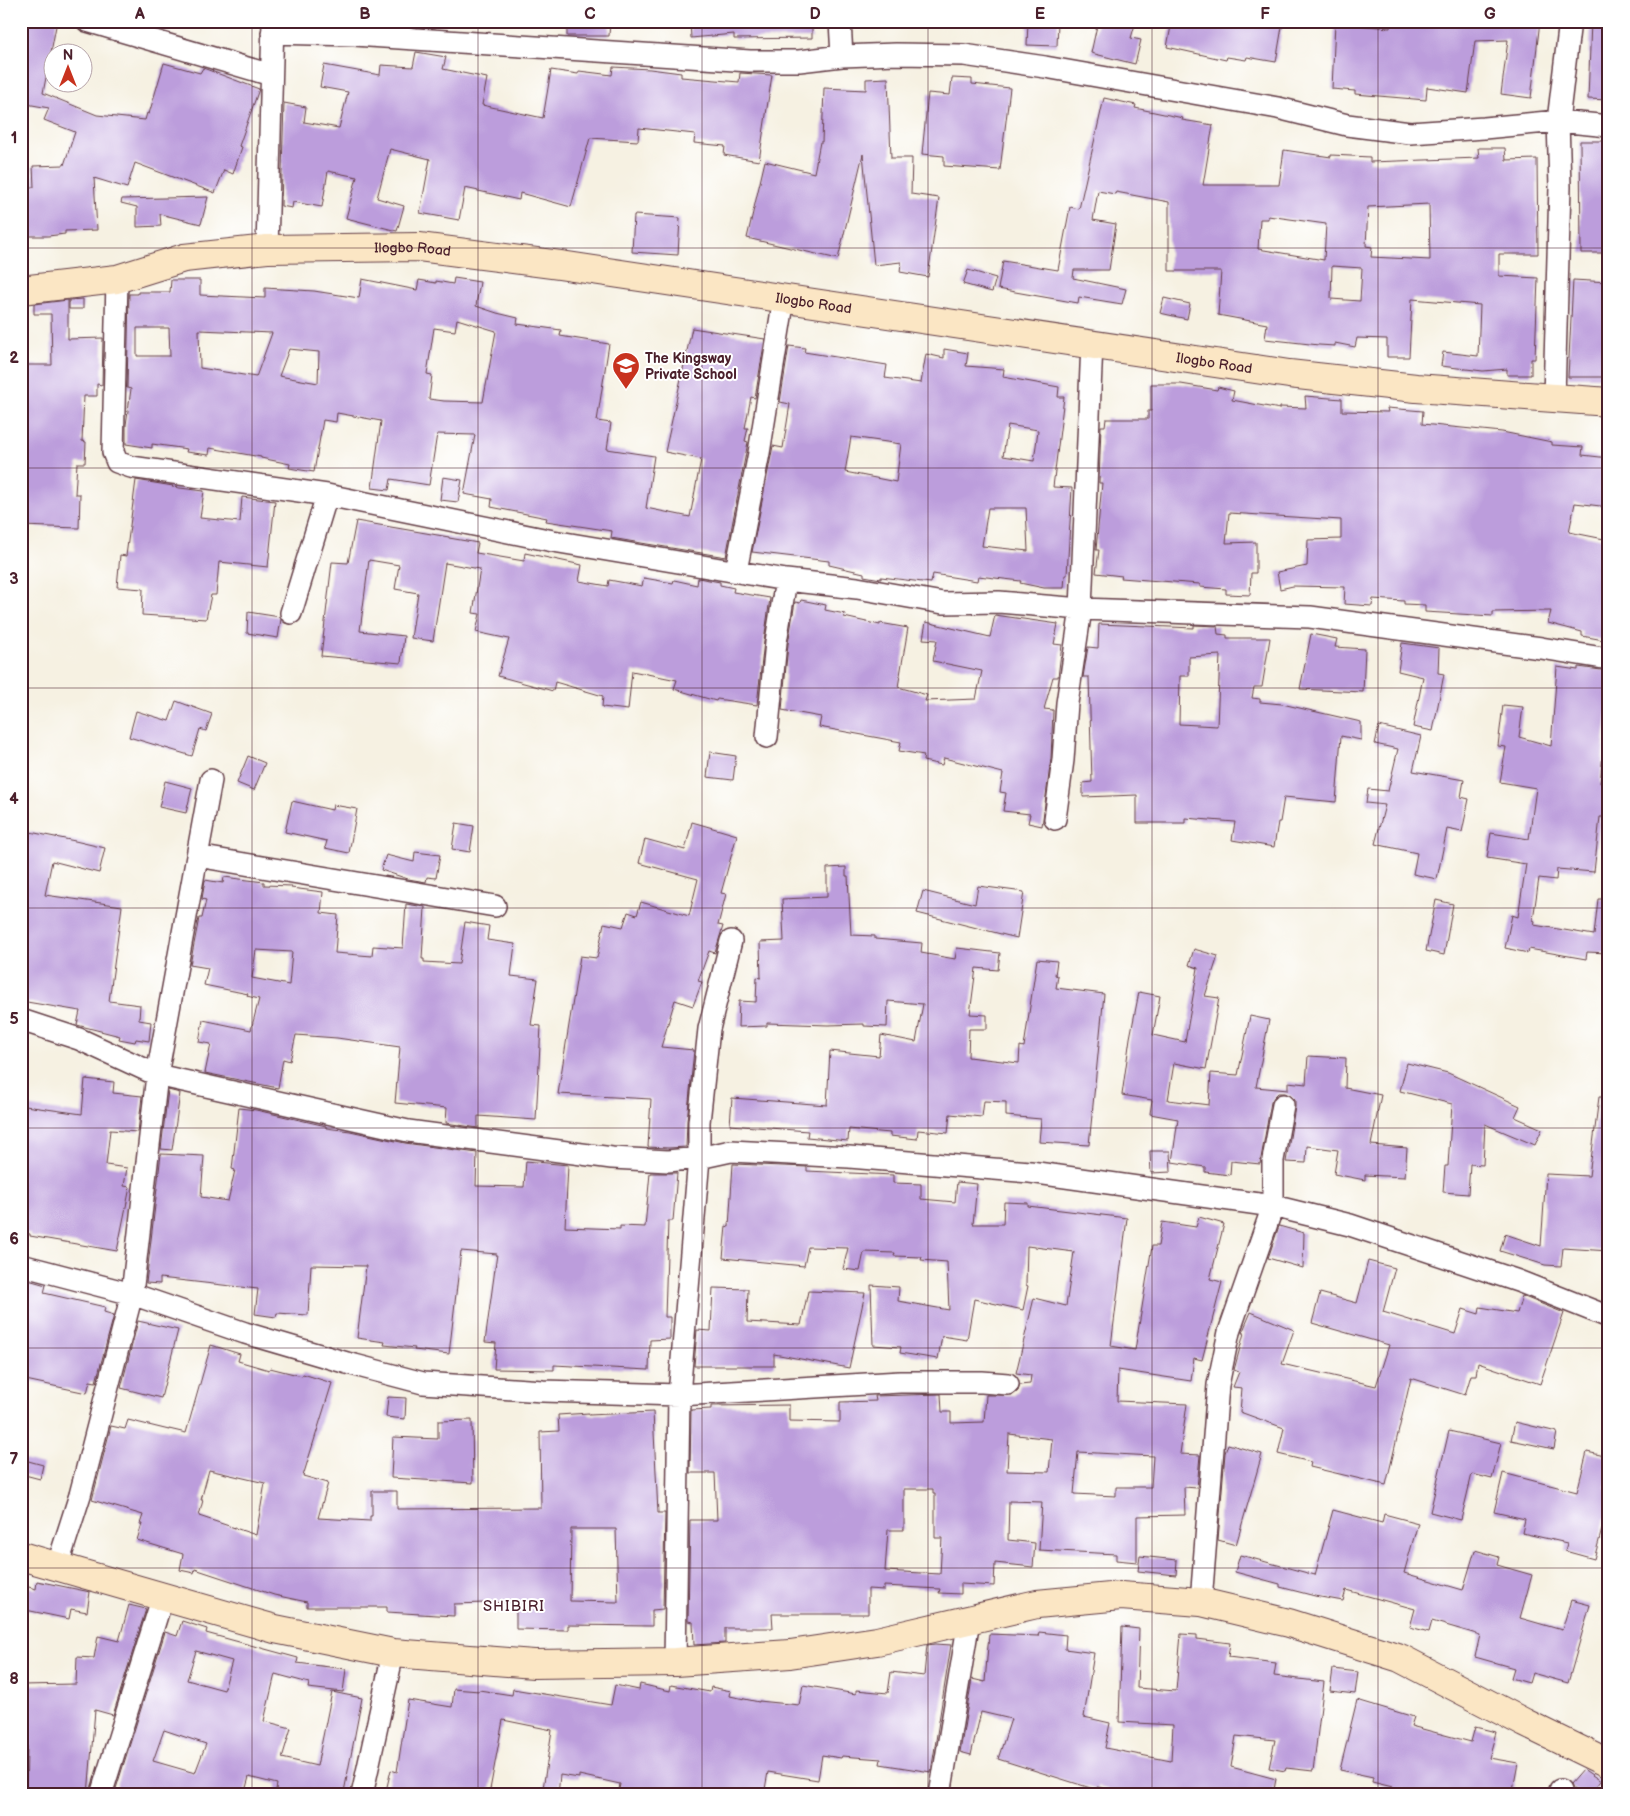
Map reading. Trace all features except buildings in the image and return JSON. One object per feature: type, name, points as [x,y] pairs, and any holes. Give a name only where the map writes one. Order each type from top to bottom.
[{"type":"main road","name":"Ilogbo Road","points":[[21,290],[117,279],[184,258],[267,249],[419,247],[560,265],[1092,343],[1289,374],[1416,388],[1609,402]]},
{"type":"main road","points":[[21,1556],[275,1629],[393,1653],[534,1664],[675,1662],[790,1654],[877,1641],[1037,1604],[1121,1596],[1201,1602],[1289,1623],[1400,1658],[1609,1764]]},
{"type":"street","points":[[87,21],[271,75]]},
{"type":"street","points":[[840,21],[842,56]]},
{"type":"street","points":[[1554,397],[1560,187],[1558,121],[1570,21]]},
{"type":"street","points":[[267,249],[273,27],[354,35],[750,61],[799,61],[842,56],[896,54],[964,55],[1278,108],[1347,125],[1410,132],[1558,121],[1609,126]]},
{"type":"street","points":[[117,279],[113,452],[117,462],[131,467],[327,495],[553,541],[786,580],[857,588],[943,603],[1000,602],[1081,609],[1310,617],[1609,659]]},
{"type":"street","points":[[736,571],[784,298]]},
{"type":"street","points":[[1055,819],[1063,760],[1067,703],[1081,609],[1092,343]]},
{"type":"street","points":[[291,613],[327,495]]},
{"type":"street","points":[[767,737],[776,642],[786,580]]},
{"type":"street","points":[[58,1567],[80,1494],[132,1294],[158,1075],[211,780]]},
{"type":"street","points":[[198,856],[495,906]]},
{"type":"street","points":[[675,1662],[679,1395],[699,1158],[700,1122],[708,1029],[731,940]]},
{"type":"street","points":[[21,1020],[79,1039],[158,1075],[408,1132],[612,1158],[668,1162],[731,1151],[850,1157],[1011,1170],[1273,1206],[1360,1228],[1518,1281],[1609,1317]]},
{"type":"street","points":[[1201,1602],[1218,1385],[1229,1332],[1273,1206],[1273,1160],[1283,1105]]},
{"type":"street","points":[[21,1265],[132,1294],[245,1333],[423,1383],[543,1391],[679,1395],[900,1382],[982,1382],[1008,1384]]},
{"type":"street","points":[[101,1795],[163,1596]]},
{"type":"street","points":[[940,1795],[968,1620]]},
{"type":"street","points":[[362,1795],[393,1653]]},
{"type":"place","name":"The Kingsway Private School","points":[[626,390]]},
{"type":"district","name":"SHIBIRI","points":[[514,1606]]}]
